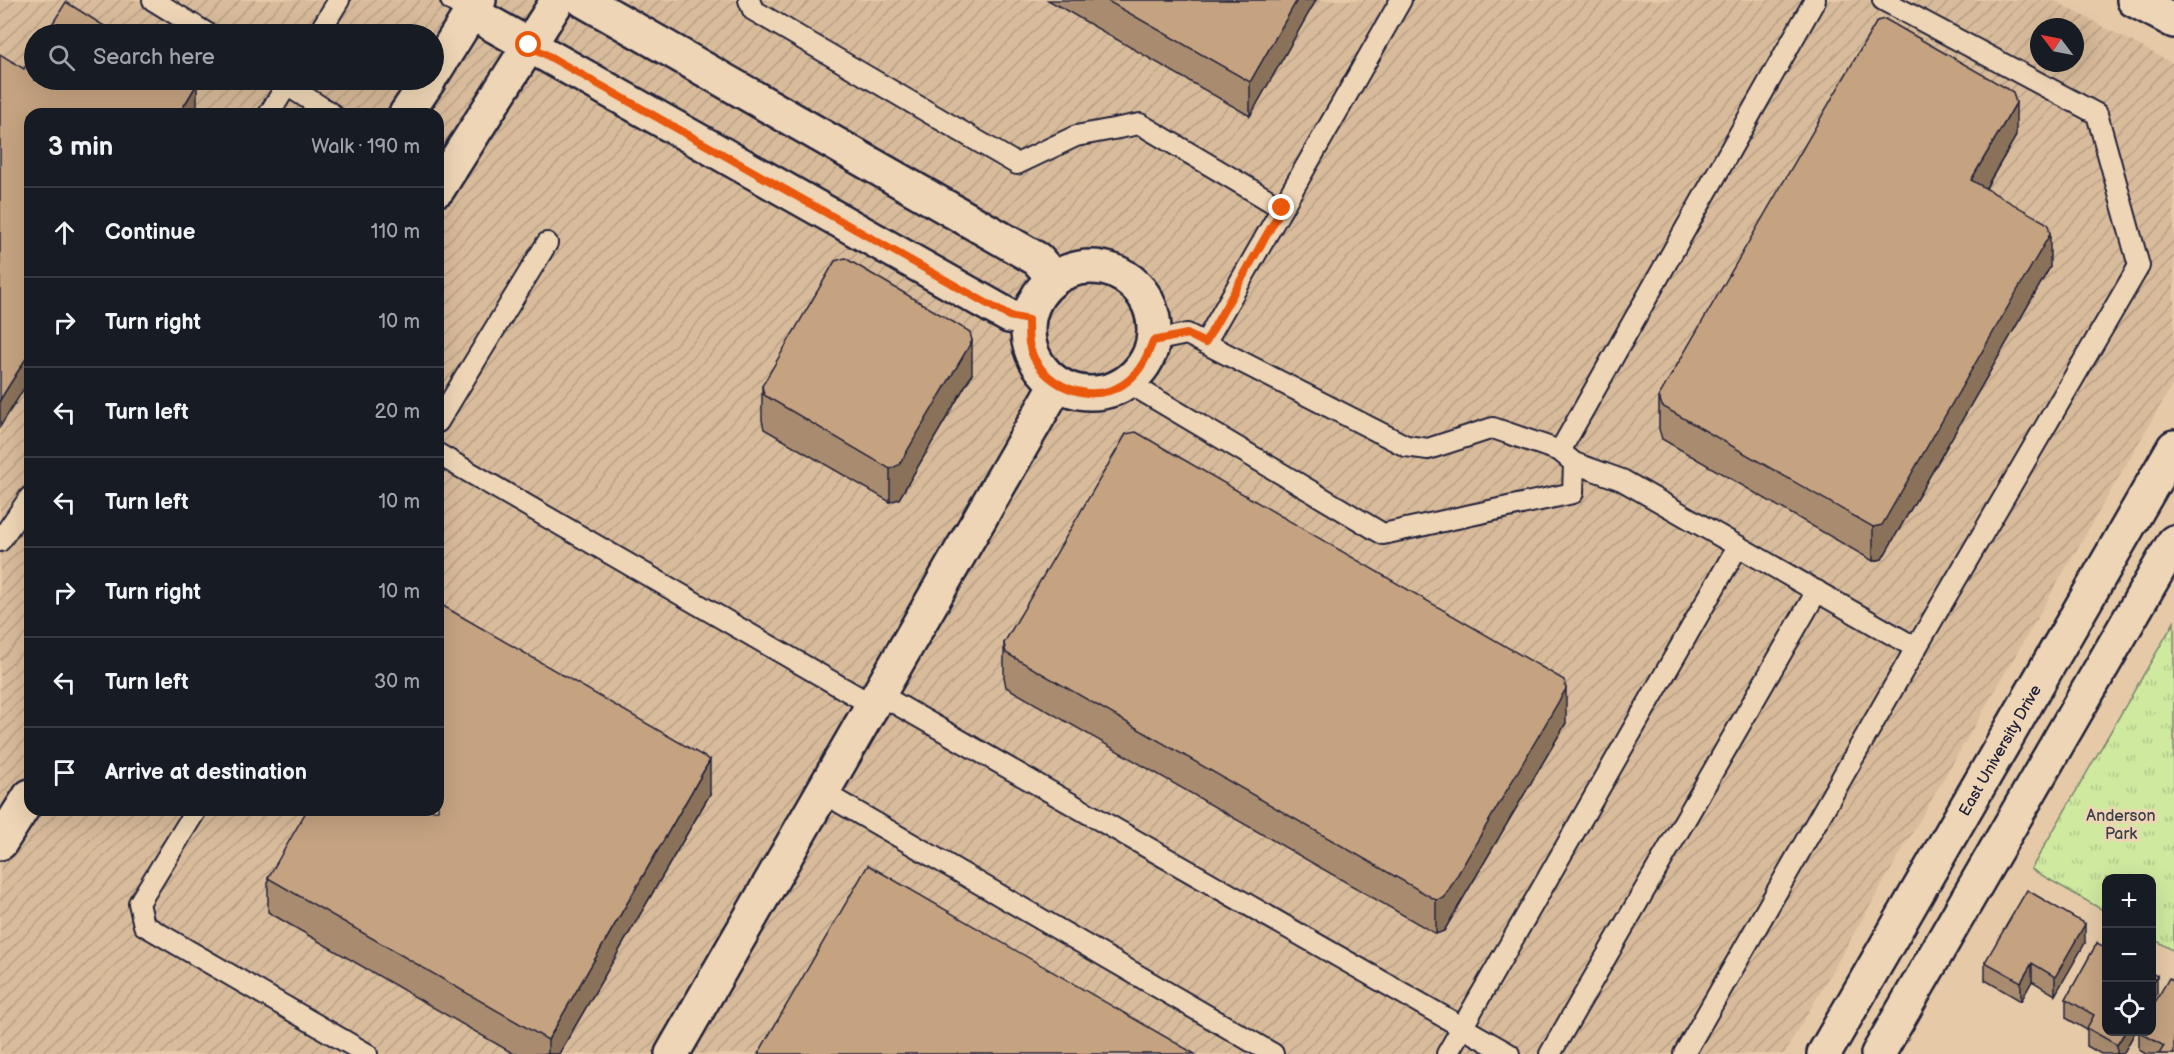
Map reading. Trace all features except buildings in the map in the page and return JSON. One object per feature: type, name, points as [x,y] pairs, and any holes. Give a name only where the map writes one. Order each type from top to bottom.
[{"type":"street","points":[[444,177],[558,0]]},
{"type":"street","points":[[583,0],[1037,259],[1054,278]]},
{"type":"street","points":[[2134,0],[2174,21]]},
{"type":"street","points":[[444,51],[467,4],[529,45],[1009,316],[1028,320]]},
{"type":"street","points":[[410,108],[422,90]]},
{"type":"street","points":[[1101,267],[1124,276],[1143,294],[1153,316],[1153,341],[1144,364],[1127,382],[1105,392],[1080,393],[1057,384],[1039,367],[1029,344],[1028,320],[1037,296],[1054,278],[1076,268],[1101,267]]},
{"type":"street","points":[[672,1054],[1057,384]]},
{"type":"street","name":"East University Drive","points":[[1824,1054],[2174,447]]},
{"type":"street","points":[[1878,1054],[2174,542]]},
{"type":"lane","points":[[153,0],[192,24]]},
{"type":"lane","points":[[324,24],[339,0]]},
{"type":"lane","points":[[749,0],[753,10],[1017,164],[1076,136],[1140,124],[1282,208]]},
{"type":"lane","points":[[1205,343],[1401,0]]},
{"type":"lane","points":[[1127,382],[1383,534],[1573,493],[1567,457],[1815,0]]},
{"type":"lane","points":[[1684,1054],[1916,648],[2139,266],[2097,114],[1883,0]]},
{"type":"lane","points":[[272,108],[281,90]]},
{"type":"lane","points":[[298,90],[323,108]]},
{"type":"lane","points":[[444,412],[547,243]]},
{"type":"lane","points":[[1153,341],[1187,334],[1406,446],[1428,449],[1493,428],[1567,457],[1622,480],[1916,648]]},
{"type":"lane","points":[[444,457],[1509,1054]]},
{"type":"lane","points":[[0,541],[24,506]]},
{"type":"lane","points":[[1447,1054],[1738,546]]},
{"type":"lane","points":[[1550,1054],[1817,591]]},
{"type":"lane","points":[[822,792],[1273,1054]]},
{"type":"lane","points":[[192,816],[139,903],[144,925],[367,1054]]},
{"type":"shaded area","points":[[0,0],[2053,0],[2174,64],[2174,382],[1784,1054],[0,1054]]},
{"type":"green space","name":"Anderson Park","points":[[2174,622],[2174,951],[2156,940],[2156,874],[2102,874],[2102,910],[2031,869]]},
{"type":"route","points":[[529,45],[1009,316],[1028,320],[1029,344],[1039,367],[1057,384],[1080,393],[1105,392],[1127,382],[1144,364],[1153,341],[1187,334],[1205,343],[1282,208]]}]
